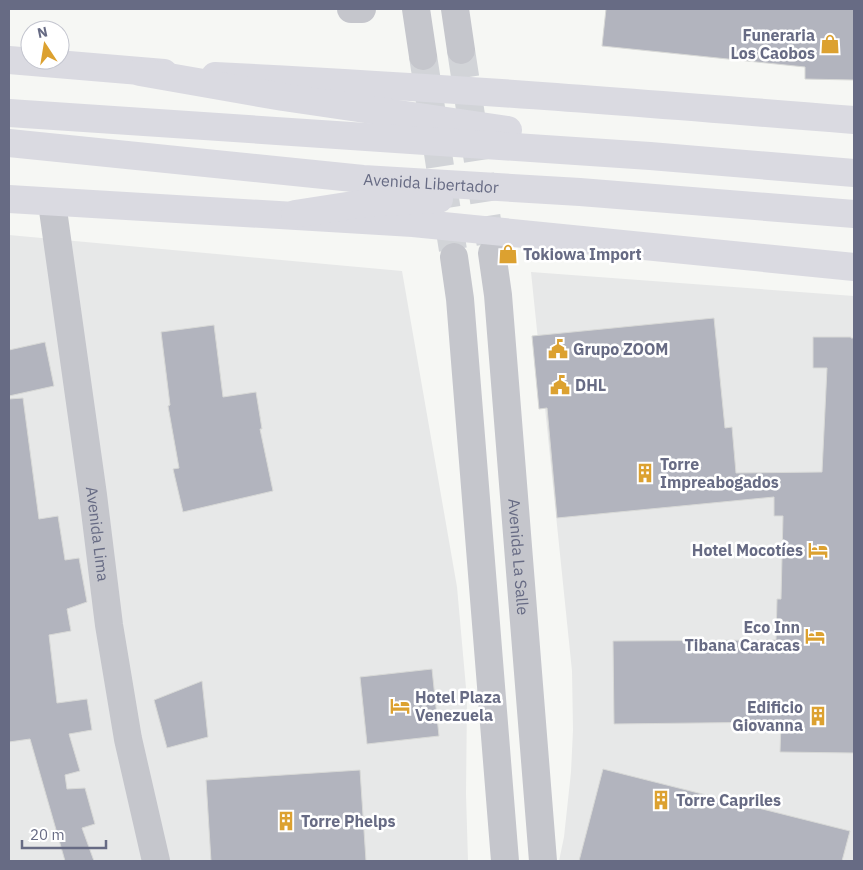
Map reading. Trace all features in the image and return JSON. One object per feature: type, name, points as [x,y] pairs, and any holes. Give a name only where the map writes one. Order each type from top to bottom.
[{"type":"main road","points":[[9,60],[140,72],[560,96],[854,120]]},
{"type":"main road","points":[[140,72],[283,97],[516,131],[650,156]]},
{"type":"main road","points":[[9,113],[650,156],[854,173]]},
{"type":"main road","name":"Avenida Libertador","points":[[9,143],[363,179],[580,192],[854,214]]},
{"type":"main road","points":[[295,214],[366,203],[580,192]]},
{"type":"main road","points":[[9,199],[52,203],[295,214],[413,223],[854,267]]},
{"type":"street","points":[[351,9],[362,9]]},
{"type":"street","points":[[416,9],[423,56]]},
{"type":"street","points":[[455,9],[461,50]]},
{"type":"street","name":"Avenida Lima","points":[[52,203],[92,485],[109,625],[128,739],[156,861]]},
{"type":"street","name":"Avenida La Salle","points":[[492,253],[499,305],[543,861]]},
{"type":"street","points":[[454,257],[461,309],[505,861]]},
{"type":"shaded area","points":[[9,235],[402,271],[457,587],[467,699],[466,794],[468,861],[9,861]]},
{"type":"shaded area","points":[[531,272],[854,296],[854,861],[559,861],[564,837],[571,772],[573,730],[572,671]]},
{"type":"building","points":[[606,9],[854,9],[854,80],[805,79],[805,67],[602,46]]},
{"type":"building","points":[[714,318],[725,428],[732,427],[736,473],[822,472],[827,368],[813,368],[813,337],[854,338],[854,753],[780,752],[781,722],[614,724],[613,641],[776,640],[777,599],[781,599],[783,516],[774,516],[774,497],[557,518],[547,408],[539,409],[532,336]]},
{"type":"building","points":[[214,325],[223,397],[256,392],[262,429],[260,429],[273,491],[183,512],[173,469],[179,468],[168,406],[170,405],[161,332]]},
{"type":"building","points":[[45,342],[54,386],[9,396],[9,350]]},
{"type":"building","points":[[23,398],[39,519],[58,516],[65,560],[79,558],[87,602],[67,609],[71,631],[49,635],[57,703],[87,699],[92,730],[69,734],[80,771],[65,775],[67,789],[85,788],[95,824],[82,828],[94,861],[65,861],[30,739],[9,742],[9,399]]},
{"type":"building","name":"Hotel Plaza Venezuela","points":[[432,669],[439,736],[367,744],[360,677]]},
{"type":"building","points":[[202,681],[208,737],[167,748],[154,700]]},
{"type":"building","name":"Torre Capriles","points":[[603,769],[850,831],[842,861],[579,861]]},
{"type":"building","name":"Torre Phelps","points":[[360,770],[366,861],[211,861],[206,780]]},
{"type":"tunnel","points":[[461,50],[492,253]]},
{"type":"tunnel","points":[[423,56],[454,257]]},
{"type":"place","name":"Funeraria Los Caobos","points":[[830,44]]},
{"type":"place","name":"Tokiowa Import","points":[[508,254]]},
{"type":"place","name":"Grupo ZOOM","points":[[558,349]]},
{"type":"place","name":"DHL","points":[[560,385]]},
{"type":"place","name":"Torre Impreabogados","points":[[645,473]]},
{"type":"place","name":"Hotel Mocotíes","points":[[818,550]]},
{"type":"place","name":"Eco Inn Tibana Caracas","points":[[815,636]]},
{"type":"place","name":"Hotel Plaza Venezuela","points":[[400,706]]},
{"type":"place","name":"Edificio Giovanna","points":[[818,716]]},
{"type":"place","name":"Torre Capriles","points":[[661,800]]},
{"type":"place","name":"Torre Phelps","points":[[286,821]]}]
